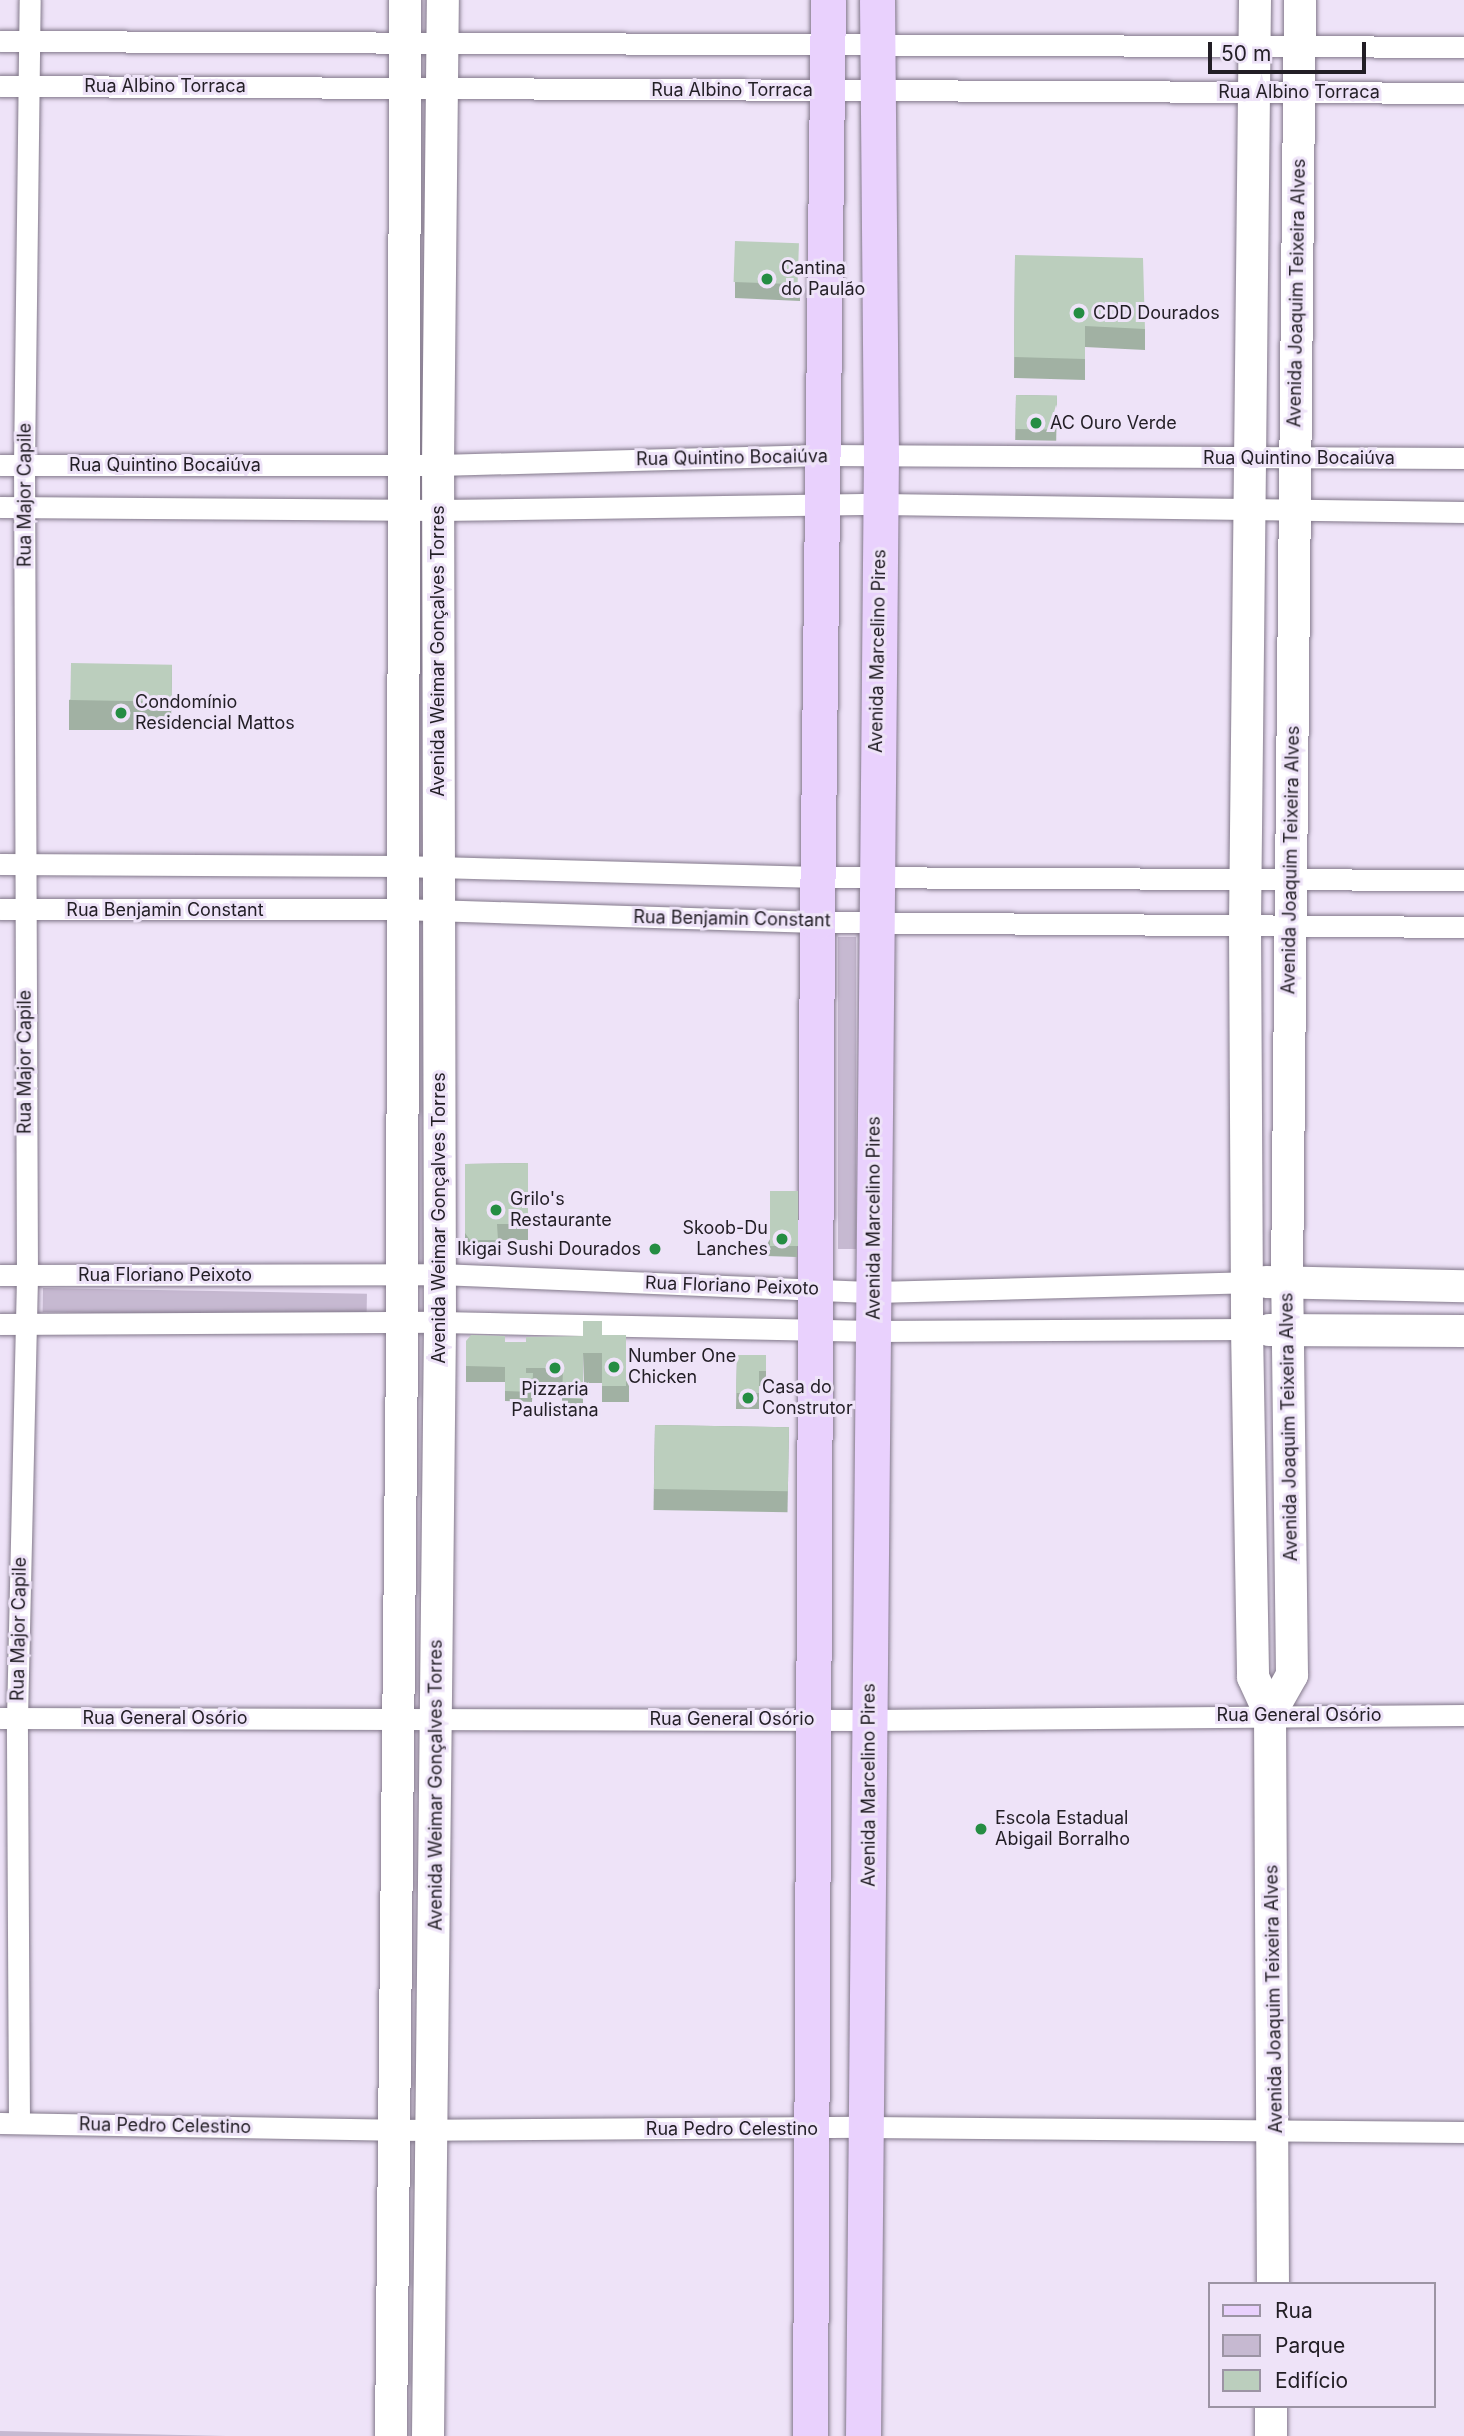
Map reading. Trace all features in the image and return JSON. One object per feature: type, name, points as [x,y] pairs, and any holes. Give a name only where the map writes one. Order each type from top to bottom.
[{"type":"main road","name":"Avenida Weimar Gonçalves Torres","points":[[391,2436],[396,1717],[402,1323],[400,866],[405,0]]},
{"type":"main road","name":"Avenida Weimar Gonçalves Torres","points":[[428,2436],[435,2130],[440,1322],[438,466],[443,0]]},
{"type":"main road","points":[[810,2436],[816,1720],[817,922],[828,0]]},
{"type":"main road","name":"Avenida Marcelino Pires","points":[[863,2436],[874,1331],[874,876],[881,457],[877,0]]},
{"type":"main road","name":"Avenida Joaquim Teixeira Alves","points":[[1255,0],[1245,925],[1247,1329],[1253,1677],[1270,1714],[1275,2132],[1273,2282]]},
{"type":"main road","name":"Avenida Joaquim Teixeira Alves","points":[[1270,1714],[1292,1675],[1287,1280],[1300,0]]},
{"type":"main road","name":"Rua Floriano Peixoto","points":[[1247,1282],[1287,1280],[1464,1286]]},
{"type":"main road","points":[[1247,1329],[1464,1331]]},
{"type":"main road","points":[[1270,2436],[1271,2408]]},
{"type":"street","name":"Rua Major Capile","points":[[9,2123],[8,1718],[27,1275],[24,465],[30,0]]},
{"type":"street","points":[[0,41],[1464,47]]},
{"type":"street","name":"Rua Albino Torraca","points":[[0,86],[1464,93]]},
{"type":"street","name":"Rua Quintino Bocaiúva","points":[[0,465],[438,466],[822,455],[1464,458]]},
{"type":"street","points":[[0,507],[438,510],[880,504],[1464,512]]},
{"type":"street","points":[[0,864],[400,866],[818,877],[1464,880]]},
{"type":"street","name":"Rua Benjamin Constant","points":[[0,909],[400,909],[817,922],[1464,927]]},
{"type":"street","name":"Rua Floriano Peixoto","points":[[0,1275],[439,1274],[874,1292],[1247,1282]]},
{"type":"street","points":[[0,1324],[440,1322],[874,1331],[1247,1329]]},
{"type":"street","name":"Rua General Osório","points":[[8,1718],[870,1720],[1270,1714],[1464,1715]]},
{"type":"street","name":"Rua Pedro Celestino","points":[[9,2123],[393,2130],[812,2130],[867,2127],[1464,2132]]},
{"type":"green space","points":[[838,937],[856,937],[856,1249],[838,1249]]},
{"type":"green space","points":[[43,1288],[367,1294],[367,1318],[43,1312]]},
{"type":"green space","points":[[0,2431],[226,2436],[0,2436]]},
{"type":"building","points":[[735,241],[799,243],[798,284],[734,282]]},
{"type":"building","name":"CDD Dourados","points":[[1015,255],[1143,258],[1145,329],[1085,326],[1085,359],[1014,357]]},
{"type":"building","name":"AC Ouro Verde","points":[[1016,395],[1057,396],[1056,430],[1015,429]]},
{"type":"building","points":[[71,663],[172,665],[171,702],[70,700]]},
{"type":"building","name":"Grilo's Restaurante","points":[[528,1163],[528,1224],[497,1224],[498,1240],[470,1240],[465,1233],[465,1164]]},
{"type":"building","name":"Skoob-Du Lanches","points":[[770,1191],[798,1191],[798,1246],[770,1246]]},
{"type":"building","points":[[583,1321],[602,1321],[602,1353],[583,1353]]},
{"type":"building","points":[[471,1335],[505,1336],[505,1367],[466,1366],[466,1341]]},
{"type":"building","name":"Number One Chicken","points":[[602,1335],[626,1335],[626,1386],[602,1386]]},
{"type":"building","name":"Pizzaria Paulistana","points":[[583,1336],[583,1399],[562,1398],[563,1368],[526,1368],[526,1337]]},
{"type":"building","points":[[505,1342],[526,1342],[526,1373],[533,1373],[532,1392],[505,1391]]},
{"type":"building","points":[[737,1355],[766,1355],[766,1371],[759,1371],[759,1393],[736,1393]]},
{"type":"building","points":[[655,1425],[789,1427],[788,1491],[654,1489]]},
{"type":"place","name":"Cantina do Paulão","points":[[767,279]]},
{"type":"place","name":"CDD Dourados","points":[[1079,313]]},
{"type":"place","name":"AC Ouro Verde","points":[[1036,423]]},
{"type":"place","name":"Condomínio Residencial Mattos","points":[[121,713]]},
{"type":"place","name":"Grilo's Restaurante","points":[[496,1210]]},
{"type":"place","name":"Skoob-Du Lanches","points":[[782,1239]]},
{"type":"place","name":"Ikigai Sushi Dourados","points":[[655,1249]]},
{"type":"place","name":"Number One Chicken","points":[[614,1367]]},
{"type":"place","name":"Pizzaria Paulistana","points":[[555,1368]]},
{"type":"place","name":"Casa do Construtor","points":[[748,1398]]},
{"type":"place","name":"Escola Estadual Abigail Borralho","points":[[981,1829]]}]
